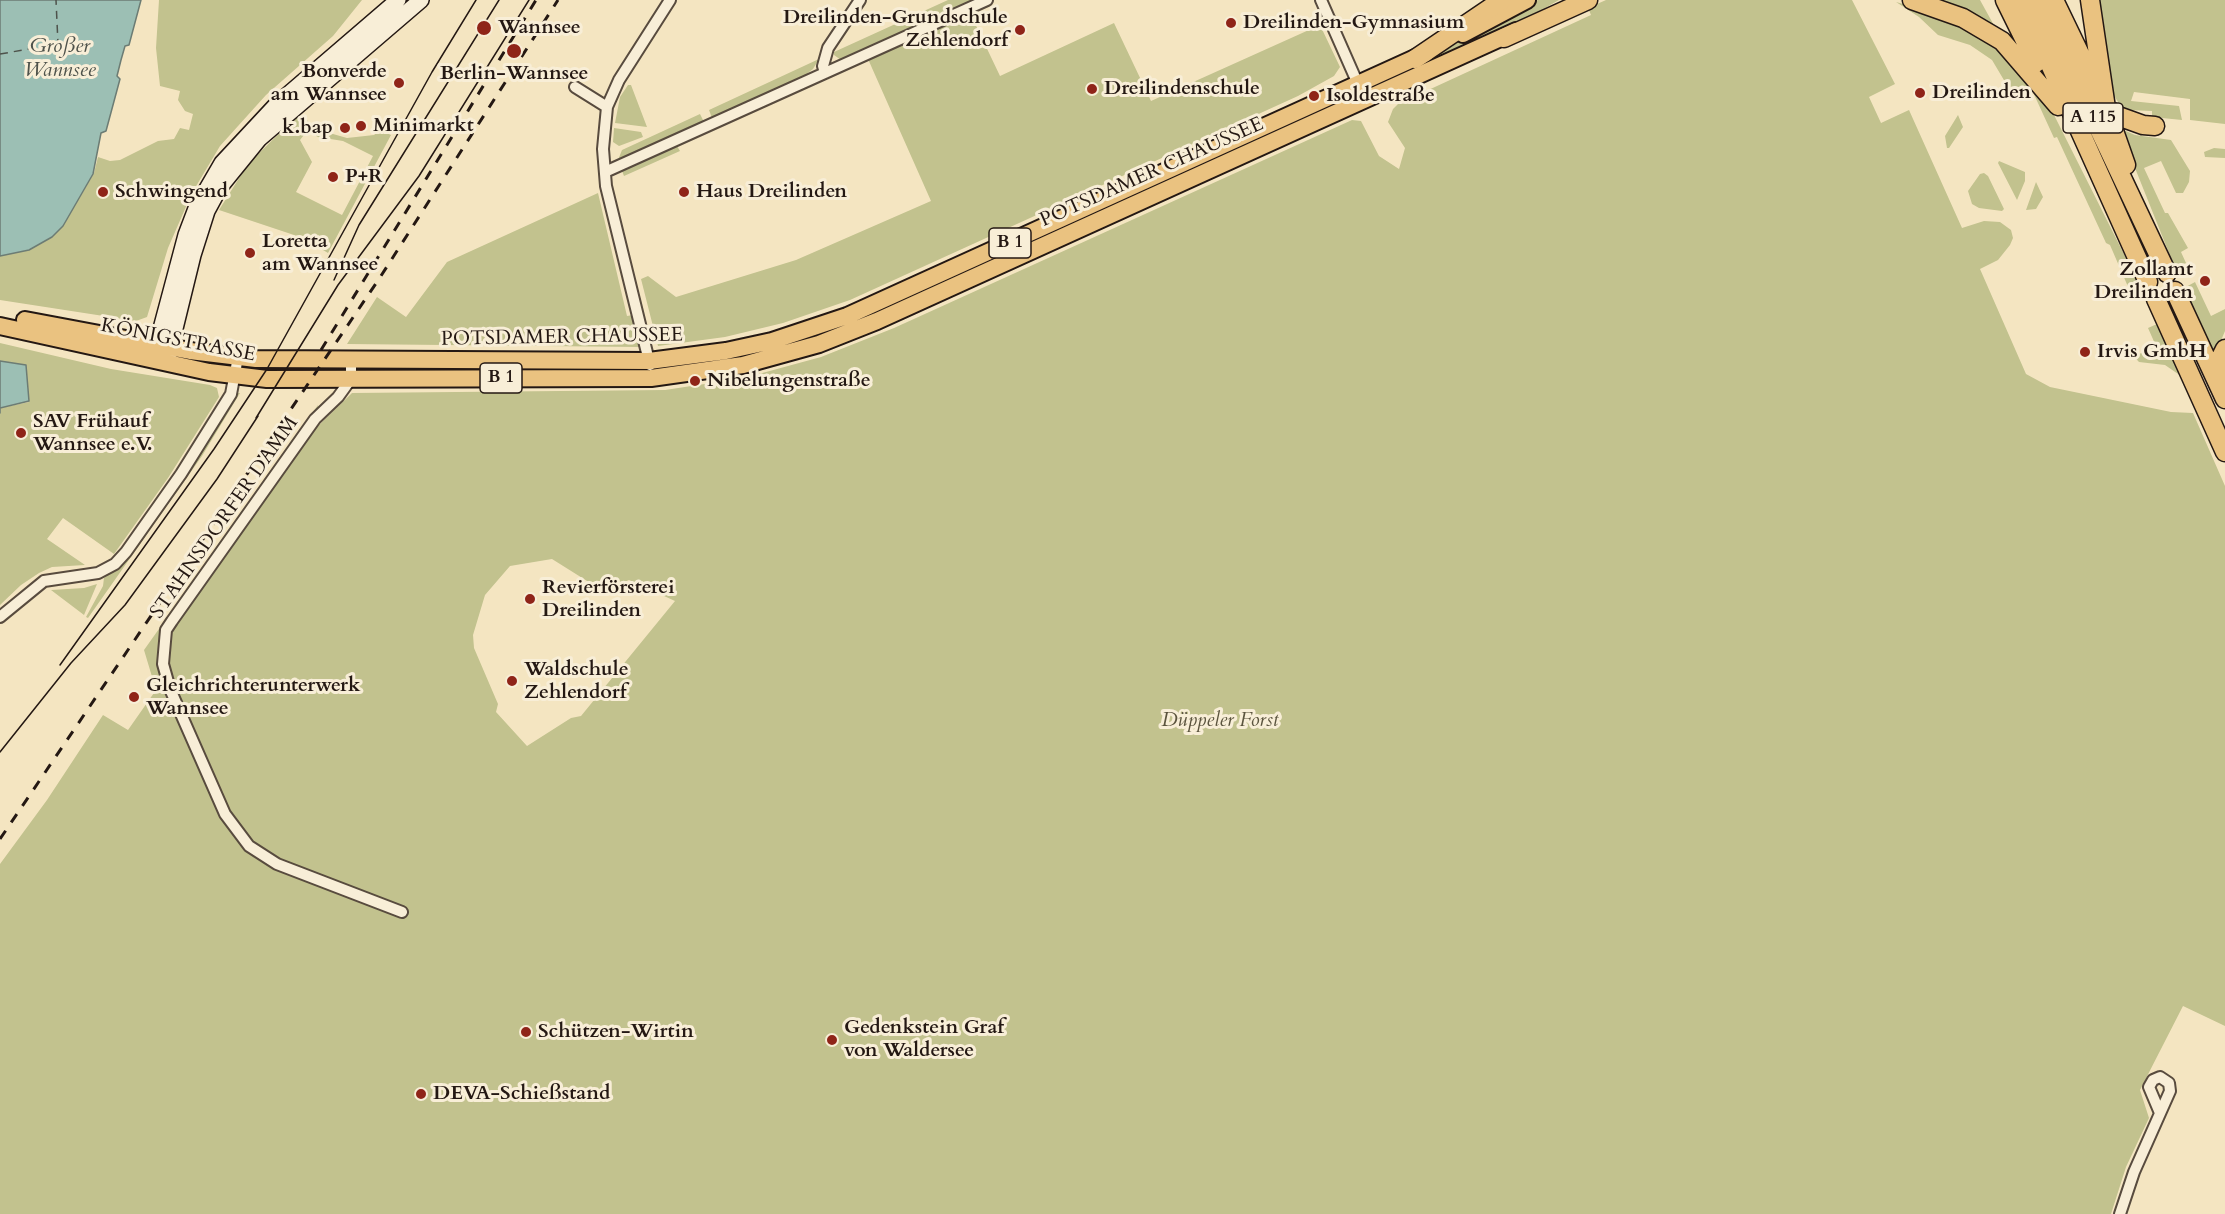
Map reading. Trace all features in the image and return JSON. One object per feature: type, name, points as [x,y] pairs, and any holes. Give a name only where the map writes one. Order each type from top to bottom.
[{"type":"highway","points":[[1415,58],[1502,0]]},
{"type":"highway","points":[[1504,38],[1588,0]]},
{"type":"highway","points":[[1912,0],[1963,18],[2002,41],[2058,106]]},
{"type":"highway","points":[[2005,0],[2058,106],[2093,160]]},
{"type":"highway","name":"A 115","points":[[2021,0],[2148,282]]},
{"type":"highway","name":"A 115","points":[[2038,0],[2167,273]]},
{"type":"highway","points":[[2054,0],[2106,108],[2150,235]]},
{"type":"highway","points":[[2090,0],[2106,108]]},
{"type":"highway","points":[[2106,108],[2135,122],[2155,126]]},
{"type":"highway","points":[[2175,291],[2225,399]]},
{"type":"highway","points":[[2156,299],[2225,452]]},
{"type":"highway","points":[[2225,349],[2221,357],[2225,373]]},
{"type":"main road","points":[[282,110],[398,0]]},
{"type":"main road","points":[[162,354],[186,235],[208,185],[235,146],[421,0]]},
{"type":"main road","name":"POTSDAMER CHAUSSEE","points":[[1362,92],[1415,58],[1527,0]]},
{"type":"main road","name":"POTSDAMER CHAUSSEE","points":[[351,379],[650,369],[739,349],[847,316],[1362,92],[1504,38],[1568,0]]},
{"type":"main road","name":"KÖNIGSTRASSE","points":[[0,316],[162,354],[235,376],[351,379]]},
{"type":"main road","name":"KÖNIGSTRASSE","points":[[0,326],[162,354],[351,360]]},
{"type":"main road","name":"POTSDAMER CHAUSSEE","points":[[351,360],[650,369]]},
{"type":"street","points":[[650,369],[606,186],[603,149],[606,107],[619,80],[670,0]]},
{"type":"street","points":[[825,73],[822,66],[828,48],[860,0]]},
{"type":"street","points":[[605,172],[987,0]]},
{"type":"street","points":[[1321,0],[1362,92]]},
{"type":"street","points":[[575,87],[606,107]]},
{"type":"street","points":[[0,616],[34,586],[44,581],[98,573],[115,564],[181,474],[231,394],[238,357]]},
{"type":"street","points":[[351,360],[351,379]]},
{"type":"street","name":"STAHNSDORFER DAMM","points":[[351,379],[338,397],[315,418],[172,621],[165,639],[163,664],[170,689],[225,814],[249,846],[277,864],[402,912]]},
{"type":"street","points":[[2120,1214],[2134,1172],[2160,1113]]},
{"type":"green space","points":[[159,0],[362,0],[333,36],[266,95],[220,146],[192,193],[168,248],[147,317],[136,321],[0,300],[0,256],[29,250],[63,226],[94,173],[98,157],[110,161],[120,160],[158,141],[174,139],[180,128],[189,130],[193,114],[185,111],[178,100],[180,91],[160,86],[156,48]]},
{"type":"green space","points":[[948,0],[972,0],[841,60],[834,55],[834,52]]},
{"type":"green space","points":[[1538,0],[1559,0],[1515,25],[1381,88],[1378,80],[1474,35]]},
{"type":"green space","name":"Düppeler Forst","points":[[1606,0],[1852,0],[1895,84],[1869,97],[1881,123],[1909,110],[1962,228],[1984,221],[2000,222],[2011,230],[2013,238],[2010,245],[1998,260],[1980,269],[2026,374],[2050,387],[2171,412],[2193,413],[2225,486],[2225,1026],[2183,1006],[2140,1090],[2149,1118],[2126,1167],[2111,1214],[0,1214],[0,864],[47,800],[103,715],[128,730],[156,690],[144,650],[318,405],[316,428],[352,393],[665,390],[744,378],[821,357],[894,328],[1352,120],[1361,121],[1379,156],[1399,169],[1405,148],[1388,122],[1393,109],[1398,104],[1591,15],[1588,8]],"holes":[[[552,559],[603,591],[629,580],[675,601],[581,716],[571,718],[527,746],[496,712],[498,704],[474,648],[473,635],[485,595],[510,566]]]},
{"type":"green space","points":[[1935,0],[1980,0],[1996,29]]},
{"type":"green space","points":[[2096,0],[2225,0],[2225,124],[2190,120],[2190,99],[2134,92],[2131,101],[2179,106],[2182,120],[2152,117],[2152,111],[2128,110],[2120,105],[2111,91]]},
{"type":"green space","points":[[1896,2],[1941,14],[2001,49],[2051,109],[2139,284],[2129,289],[2110,245],[2106,243],[2057,137],[2054,138],[2032,90],[2014,97],[1992,60],[1970,45],[1938,35],[1919,17]]},
{"type":"green space","points":[[970,13],[1000,76],[1114,23],[1151,101],[1320,25],[1340,67],[1334,76],[1298,96],[850,300],[783,323],[725,337],[658,346],[641,279],[648,276],[676,297],[796,260],[931,201],[868,59]]},
{"type":"green space","points":[[819,59],[813,69],[800,79],[712,118],[709,110]]},
{"type":"green space","points":[[628,85],[631,85],[647,127],[615,123],[620,97]]},
{"type":"green space","points":[[299,114],[319,130],[347,138],[374,135],[380,130],[391,135],[328,253],[303,238],[219,210],[248,164]],"holes":[[[307,131],[318,137],[343,141],[373,156],[342,215],[296,192],[312,162],[300,140]]]},
{"type":"green space","points":[[700,114],[704,122],[618,160],[622,150]]},
{"type":"green space","points":[[1958,115],[1963,127],[1947,148],[1945,136]]},
{"type":"green space","points":[[614,128],[641,132],[643,137],[619,146],[613,142]]},
{"type":"green space","points":[[2119,128],[2135,135],[2171,140],[2190,171],[2189,182],[2183,193],[2176,193],[2161,161],[2144,168],[2165,213],[2168,213],[2188,248],[2181,252],[2186,263],[2175,268]]},
{"type":"green space","points":[[677,146],[680,151],[624,176],[622,171]]},
{"type":"green space","points":[[2214,148],[2225,149],[2225,158],[2205,157],[2204,152]]},
{"type":"green space","points":[[1999,161],[2025,172],[2025,181],[2017,200],[1998,163]]},
{"type":"green space","points":[[1984,173],[1988,176],[2004,209],[2002,211],[1979,208],[1972,204],[1968,191],[1980,174]]},
{"type":"green space","points":[[2036,182],[2043,197],[2036,209],[2026,210]]},
{"type":"green space","points":[[598,193],[627,316],[633,315],[640,347],[347,344],[377,297],[406,317],[447,262]]},
{"type":"green space","points":[[2195,282],[2211,316],[2225,309],[2225,331],[2214,352],[2184,288]]},
{"type":"green space","points":[[2157,324],[2181,376],[2165,365],[2139,362],[2129,351],[2131,350],[2135,356],[2156,346],[2148,328]]},
{"type":"green space","points":[[0,343],[111,369],[210,385],[217,388],[219,397],[168,478],[114,554],[63,518],[47,539],[85,565],[52,567],[39,573],[21,585],[0,605],[0,408],[29,402],[26,365],[0,361]]},
{"type":"green space","points":[[361,364],[644,365],[644,374],[361,375]]},
{"type":"green space","points":[[237,393],[240,393],[202,456],[88,618],[86,617],[103,586],[104,578],[123,564],[134,549],[195,463]]},
{"type":"green space","points":[[97,584],[84,615],[51,590],[84,588]]},
{"type":"water","name":"Großer Wannsee","points":[[0,0],[141,0],[129,45],[125,46],[121,60],[117,76],[120,79],[106,131],[101,133],[93,174],[63,226],[52,237],[29,250],[0,256]]},
{"type":"water","points":[[0,361],[26,365],[29,401],[0,408]]},
{"type":"ferry route","points":[[0,54],[58,44],[56,0]]},
{"type":"tram line","points":[[60,665],[214,449],[267,369],[432,72],[476,0]]},
{"type":"tram line","points":[[334,280],[359,225],[499,0]]},
{"type":"tram line","points":[[0,752],[71,663],[125,605],[217,479],[338,285],[419,176],[529,0]]},
{"type":"railway","points":[[321,350],[536,0]]},
{"type":"railway","points":[[0,839],[379,279],[558,0]]},
{"type":"place","name":"Dreilinden-Gymnasium","points":[[1231,23]]},
{"type":"place","name":"Wannsee","points":[[484,28]]},
{"type":"place","name":"Dreilinden-Grundschule Zehlendorf","points":[[1020,30]]},
{"type":"place","name":"Berlin-Wannsee","points":[[514,51]]},
{"type":"place","name":"Bonverde am Wannsee","points":[[399,83]]},
{"type":"place","name":"Dreilindenschule","points":[[1092,89]]},
{"type":"place","name":"Dreilinden","points":[[1920,93]]},
{"type":"place","name":"Isoldestraße","points":[[1314,96]]},
{"type":"place","name":"Minimarkt","points":[[361,126]]},
{"type":"place","name":"k.bap","points":[[345,128]]},
{"type":"place","name":"P+R","points":[[333,177]]},
{"type":"place","name":"Schwingend","points":[[103,192]]},
{"type":"place","name":"Haus Dreilinden","points":[[684,192]]},
{"type":"place","name":"Loretta am Wannsee","points":[[250,253]]},
{"type":"place","name":"Zollamt Dreilinden","points":[[2205,281]]},
{"type":"place","name":"Irvis GmbH","points":[[2085,352]]},
{"type":"place","name":"Nibelungenstraße","points":[[695,381]]},
{"type":"place","name":"SAV Frühauf Wannsee e.V.","points":[[21,433]]},
{"type":"place","name":"Revierförsterei Dreilinden","points":[[530,599]]},
{"type":"place","name":"Waldschule Zehlendorf","points":[[512,681]]},
{"type":"place","name":"Gleichrichterunterwerk Wannsee","points":[[134,697]]},
{"type":"place","name":"Schützen-Wirtin","points":[[526,1032]]},
{"type":"place","name":"Gedenkstein Graf von Waldersee","points":[[832,1040]]},
{"type":"place","name":"DEVA-Schießstand","points":[[421,1094]]}]
